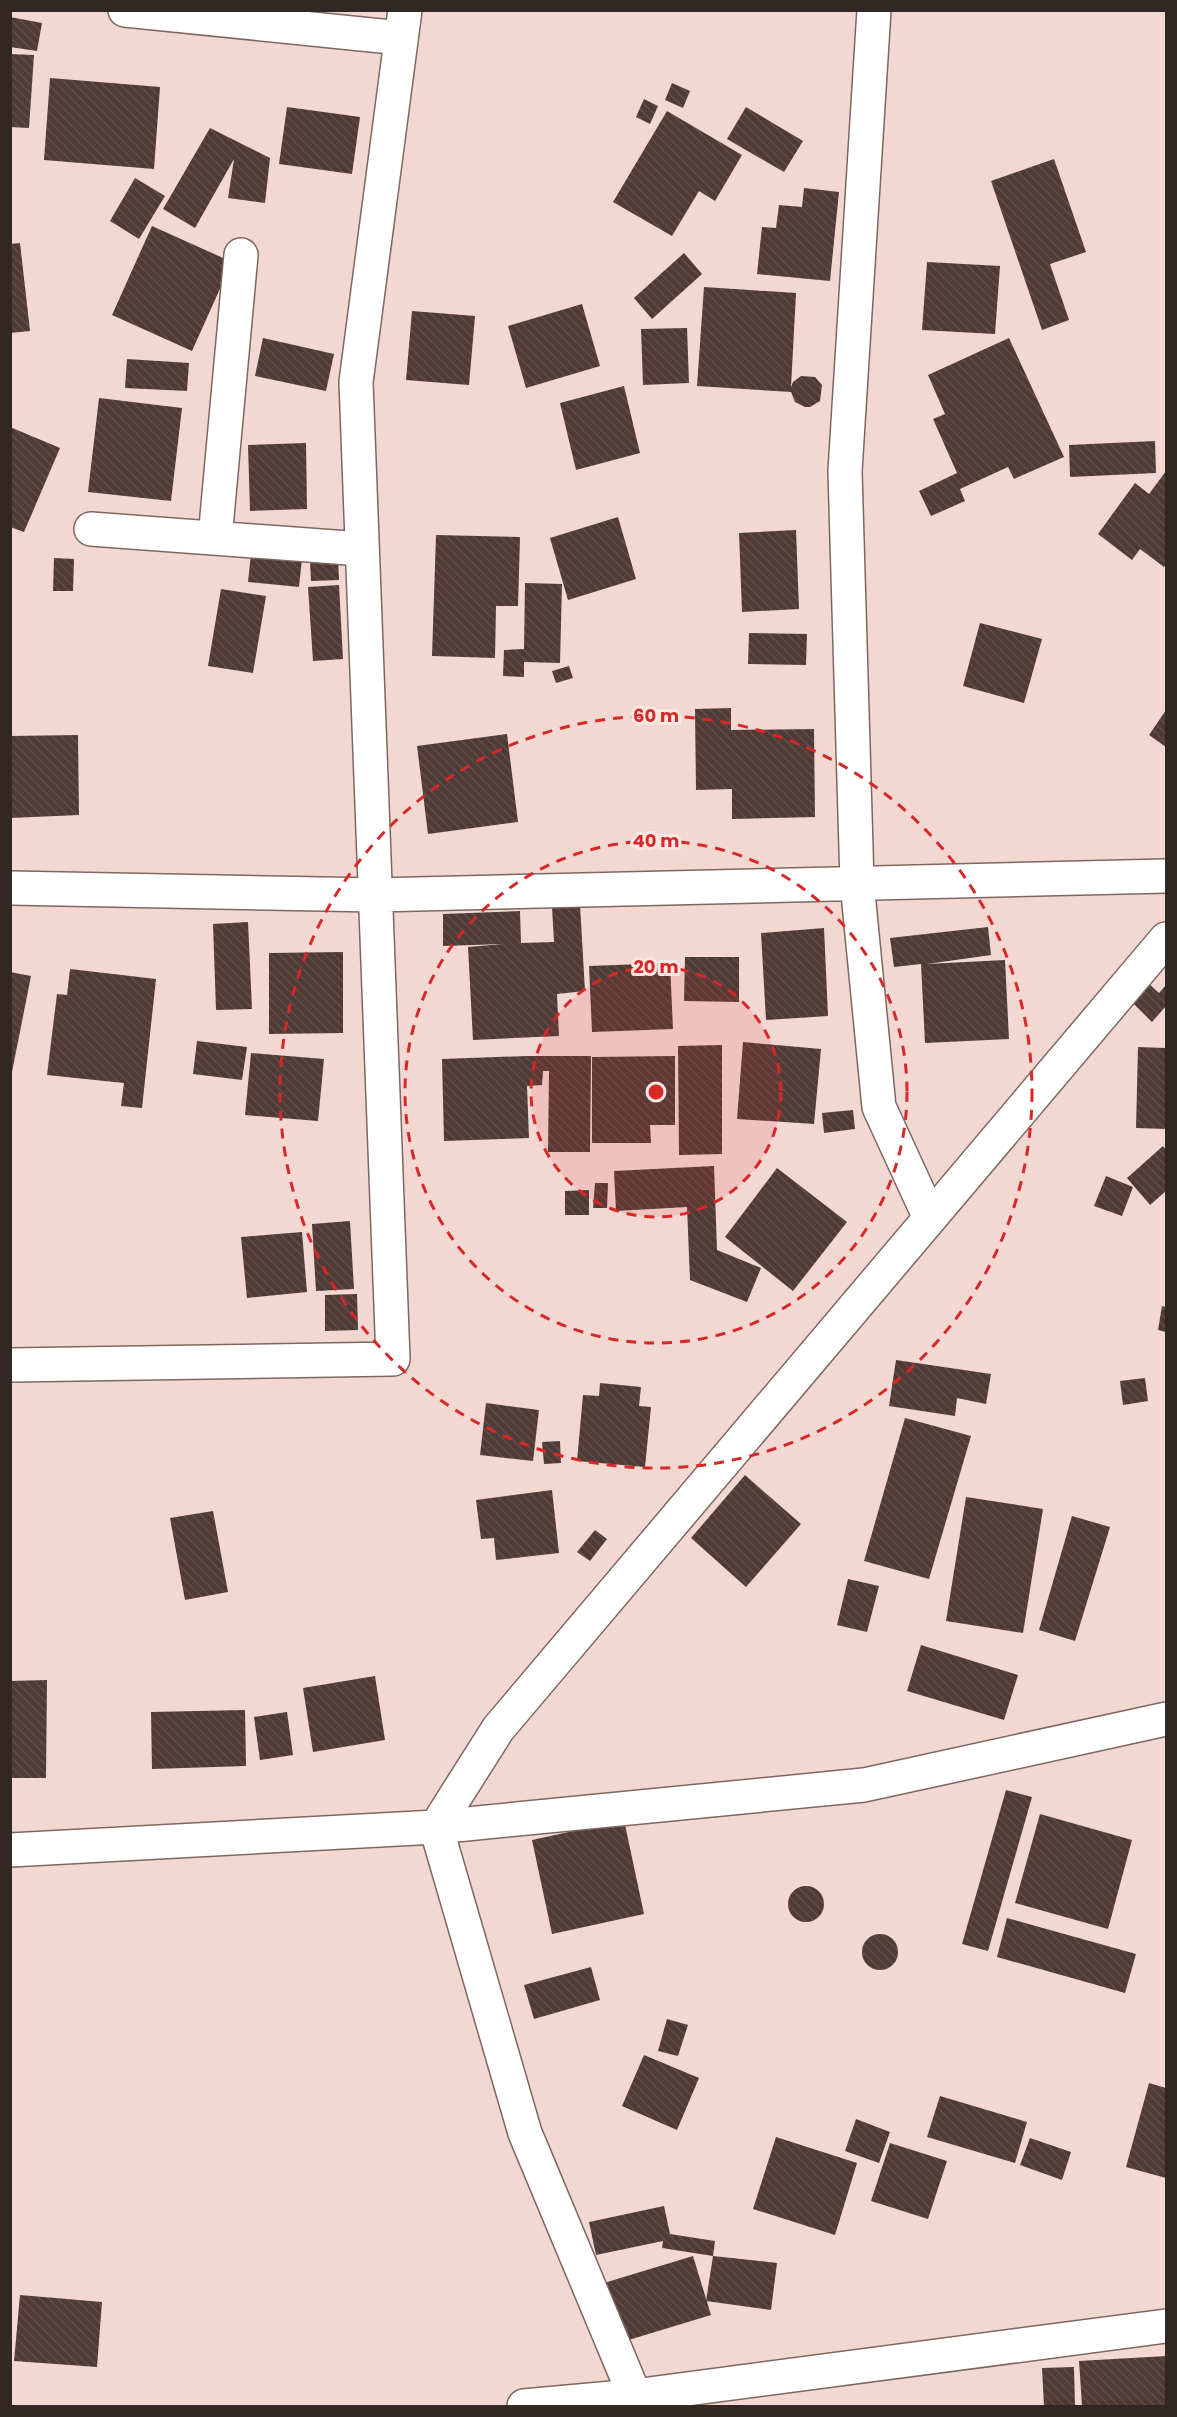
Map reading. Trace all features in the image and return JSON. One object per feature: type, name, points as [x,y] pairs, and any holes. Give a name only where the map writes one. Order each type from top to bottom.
[{"type":"street","points":[[10,1365],[393,1359],[356,382],[403,24],[126,10]]},
{"type":"street","points":[[874,10],[845,471],[857,883],[879,1107],[930,1218]]},
{"type":"street","points":[[215,538],[241,255]]},
{"type":"street","points":[[91,529],[362,549]]},
{"type":"street","points":[[10,888],[376,895],[1167,876]]},
{"type":"street","points":[[637,2401],[525,2133],[436,1827],[498,1729],[1167,939]]},
{"type":"street","points":[[10,1850],[436,1827],[864,1785],[1167,1719]]},
{"type":"street","points":[[524,2406],[637,2401],[1167,2326]]},
{"type":"building","points":[[10,17],[42,23],[37,51],[10,47]]},
{"type":"building","points":[[10,54],[34,55],[29,128],[10,127]]},
{"type":"building","points":[[50,78],[160,87],[154,169],[44,160]]},
{"type":"building","points":[[672,83],[690,91],[683,108],[665,100]]},
{"type":"building","points":[[644,99],[658,106],[650,124],[636,117]]},
{"type":"building","points":[[287,107],[360,117],[352,174],[279,164]]},
{"type":"building","points":[[746,107],[803,141],[784,172],[727,139]]},
{"type":"building","points":[[667,111],[742,155],[715,201],[699,191],[672,236],[613,202]]},
{"type":"building","points":[[210,128],[270,158],[265,203],[228,198],[234,159],[195,228],[163,209]]},
{"type":"building","points":[[1054,159],[1086,252],[1050,264],[1069,320],[1042,330],[991,181]]},
{"type":"building","points":[[135,178],[165,196],[139,239],[110,221]]},
{"type":"building","points":[[804,188],[839,192],[830,281],[757,274],[762,227],[776,228],[779,205],[802,207]]},
{"type":"building","points":[[152,226],[232,262],[192,351],[112,315]]},
{"type":"building","points":[[20,243],[30,331],[10,333],[10,244]]},
{"type":"building","points":[[684,253],[702,274],[652,319],[634,298]]},
{"type":"building","points":[[927,262],[1000,266],[995,334],[922,330]]},
{"type":"building","points":[[704,287],[796,293],[791,387],[793,382],[801,376],[815,377],[822,385],[820,401],[810,407],[805,407],[795,402],[791,392],[697,386]]},
{"type":"building","points":[[582,304],[600,366],[526,388],[508,326]]},
{"type":"building","points":[[412,311],[475,316],[469,385],[406,380]]},
{"type":"building","points":[[687,328],[689,383],[643,385],[641,329]]},
{"type":"building","points":[[263,338],[334,354],[326,391],[255,376]]},
{"type":"building","points":[[1009,338],[1064,457],[1014,479],[1008,467],[960,489],[965,501],[931,516],[919,491],[957,473],[933,419],[945,414],[928,375]]},
{"type":"building","points":[[127,359],[189,363],[187,391],[125,388]]},
{"type":"building","points":[[624,386],[640,453],[576,470],[560,403]]},
{"type":"building","points":[[99,398],[182,408],[171,501],[88,492]]},
{"type":"building","points":[[10,427],[60,448],[24,532],[10,527]]},
{"type":"building","points":[[1155,441],[1156,473],[1070,477],[1069,445]]},
{"type":"building","points":[[306,443],[307,509],[250,511],[248,445]]},
{"type":"building","points":[[1166,471],[1166,564],[1164,567],[1140,549],[1132,560],[1098,534],[1135,483],[1149,494]]},
{"type":"building","points":[[618,517],[636,579],[568,600],[550,538]]},
{"type":"building","points":[[796,530],[799,609],[742,612],[739,533]]},
{"type":"building","points":[[436,535],[520,537],[518,606],[496,606],[495,658],[432,656]]},
{"type":"building","points":[[251,554],[302,559],[299,587],[248,582]]},
{"type":"building","points":[[54,558],[74,559],[73,591],[53,591]]},
{"type":"building","points":[[338,559],[339,580],[311,581],[310,561]]},
{"type":"building","points":[[525,583],[562,584],[560,663],[524,662],[524,677],[503,676],[504,650],[524,649]]},
{"type":"building","points":[[339,585],[343,659],[313,661],[308,587]]},
{"type":"building","points":[[221,589],[266,596],[253,673],[208,666]]},
{"type":"building","points":[[980,623],[1042,639],[1024,703],[963,686]]},
{"type":"building","points":[[749,633],[807,634],[806,665],[748,664]]},
{"type":"building","points":[[569,666],[573,678],[556,683],[552,671]]},
{"type":"building","points":[[731,708],[731,730],[814,729],[815,817],[732,819],[732,789],[696,790],[695,709]]},
{"type":"building","points":[[1166,710],[1166,747],[1149,735]]},
{"type":"building","points":[[507,734],[518,822],[428,834],[417,746]]},
{"type":"building","points":[[78,735],[79,815],[10,818],[10,736]]},
{"type":"building","points":[[580,905],[585,991],[557,994],[559,1036],[473,1040],[468,947],[503,944],[443,946],[443,914],[520,911],[521,943],[554,942],[552,907]]},
{"type":"building","points":[[248,922],[252,1009],[216,1010],[213,924]]},
{"type":"building","points":[[988,927],[991,955],[927,964],[1005,960],[1009,1039],[925,1043],[921,964],[894,967],[890,938]]},
{"type":"building","points":[[824,928],[828,1016],[766,1020],[761,933]]},
{"type":"building","points":[[343,952],[343,1033],[269,1034],[269,953]]},
{"type":"building","points":[[685,957],[739,957],[739,1002],[684,1001]]},
{"type":"building","points":[[670,963],[673,1029],[592,1032],[589,966]]},
{"type":"building","points":[[70,969],[156,979],[142,1108],[121,1106],[124,1083],[47,1075],[57,994],[67,995]]},
{"type":"building","points":[[10,972],[31,976],[12,1072],[10,1072]]},
{"type":"building","points":[[1148,983],[1159,993],[1166,985],[1166,1006],[1152,1022],[1131,1001]]},
{"type":"building","points":[[197,1041],[247,1047],[242,1080],[193,1074]]},
{"type":"building","points":[[743,1042],[821,1049],[814,1124],[737,1119]]},
{"type":"building","points":[[722,1045],[722,1154],[679,1155],[678,1046]]},
{"type":"building","points":[[1138,1047],[1166,1048],[1166,1129],[1136,1128]]},
{"type":"building","points":[[251,1053],[324,1059],[318,1121],[245,1115]]},
{"type":"building","points":[[591,1056],[590,1152],[548,1152],[549,1071],[543,1071],[542,1085],[527,1086],[529,1138],[444,1141],[442,1059]]},
{"type":"building","points":[[675,1056],[675,1125],[650,1125],[651,1143],[592,1143],[592,1057]]},
{"type":"building","points":[[853,1110],[855,1129],[824,1133],[822,1113]]},
{"type":"building","points":[[1163,1146],[1166,1150],[1166,1191],[1150,1205],[1127,1178]]},
{"type":"building","points":[[714,1166],[717,1250],[761,1268],[747,1302],[690,1280],[687,1207],[616,1211],[614,1171]]},
{"type":"building","points":[[777,1168],[847,1222],[793,1291],[725,1237]]},
{"type":"building","points":[[1106,1176],[1133,1187],[1122,1216],[1094,1206]]},
{"type":"building","points":[[595,1183],[608,1183],[607,1208],[593,1208]]},
{"type":"building","points":[[589,1190],[589,1215],[565,1215],[565,1191]]},
{"type":"building","points":[[350,1221],[354,1289],[316,1291],[312,1224]]},
{"type":"building","points":[[302,1232],[307,1292],[247,1298],[241,1237]]},
{"type":"building","points":[[357,1294],[358,1330],[325,1331],[325,1295]]},
{"type":"building","points":[[1162,1306],[1166,1307],[1166,1332],[1158,1330]]},
{"type":"building","points":[[896,1360],[991,1374],[986,1404],[957,1398],[955,1416],[889,1406]]},
{"type":"building","points":[[1145,1378],[1148,1401],[1123,1405],[1120,1381]]},
{"type":"building","points":[[600,1383],[641,1387],[639,1406],[651,1407],[645,1467],[577,1461],[583,1395],[599,1396]]},
{"type":"building","points":[[486,1403],[539,1410],[533,1461],[480,1455]]},
{"type":"building","points":[[905,1418],[971,1436],[929,1579],[864,1561]]},
{"type":"building","points":[[560,1441],[561,1463],[544,1464],[542,1442]]},
{"type":"building","points":[[745,1475],[801,1524],[746,1587],[691,1538]]},
{"type":"building","points":[[552,1490],[559,1553],[496,1560],[494,1538],[481,1539],[476,1500]]},
{"type":"building","points":[[966,1497],[1043,1509],[1023,1633],[946,1621]]},
{"type":"building","points":[[213,1511],[228,1592],[185,1600],[170,1518]]},
{"type":"building","points":[[1072,1516],[1110,1527],[1075,1641],[1039,1630]]},
{"type":"building","points":[[595,1530],[607,1539],[590,1561],[577,1552]]},
{"type":"building","points":[[848,1579],[879,1586],[867,1632],[837,1625]]},
{"type":"building","points":[[921,1645],[1018,1675],[1004,1720],[907,1691]]},
{"type":"building","points":[[375,1676],[385,1740],[313,1752],[303,1688]]},
{"type":"building","points":[[47,1680],[46,1778],[10,1778],[10,1681]]},
{"type":"building","points":[[245,1710],[246,1766],[152,1769],[151,1712]]},
{"type":"building","points":[[287,1712],[293,1755],[260,1760],[254,1717]]},
{"type":"building","points":[[1006,1790],[1032,1797],[988,1951],[962,1944]]},
{"type":"building","points":[[1040,1814],[1132,1840],[1108,1929],[1015,1903]]},
{"type":"building","points":[[624,1820],[644,1914],[552,1934],[532,1840]]},
{"type":"building","points":[[806,1886],[819,1891],[824,1904],[819,1917],[806,1922],[793,1917],[788,1904],[793,1891]]},
{"type":"building","points":[[1007,1918],[1136,1954],[1125,1993],[997,1957]]},
{"type":"building","points":[[880,1934],[893,1939],[898,1952],[893,1965],[880,1970],[867,1965],[862,1952],[867,1939]]},
{"type":"building","points":[[591,1967],[600,2000],[534,2019],[524,1985]]},
{"type":"building","points":[[667,2019],[688,2025],[678,2056],[658,2051]]},
{"type":"building","points":[[644,2055],[699,2078],[677,2130],[622,2106]]},
{"type":"building","points":[[1149,2083],[1166,2088],[1166,2178],[1126,2167]]},
{"type":"building","points":[[940,2096],[1027,2122],[1015,2163],[927,2137]]},
{"type":"building","points":[[856,2119],[890,2132],[879,2163],[845,2151]]},
{"type":"building","points":[[776,2137],[857,2163],[835,2235],[753,2209]]},
{"type":"building","points":[[1030,2138],[1071,2152],[1062,2180],[1020,2165]]},
{"type":"building","points":[[890,2143],[947,2161],[928,2219],[871,2201]]},
{"type":"building","points":[[664,2206],[670,2234],[715,2241],[713,2256],[662,2248],[663,2241],[596,2255],[589,2222]]},
{"type":"building","points":[[693,2256],[711,2315],[622,2342],[604,2283]]},
{"type":"building","points":[[713,2256],[777,2263],[771,2310],[706,2301]]},
{"type":"building","points":[[20,2295],[102,2302],[97,2367],[14,2361]]},
{"type":"building","points":[[1166,2356],[1166,2406],[1082,2406],[1079,2361]]},
{"type":"building","points":[[1074,2367],[1075,2406],[1044,2406],[1042,2368]]}]
